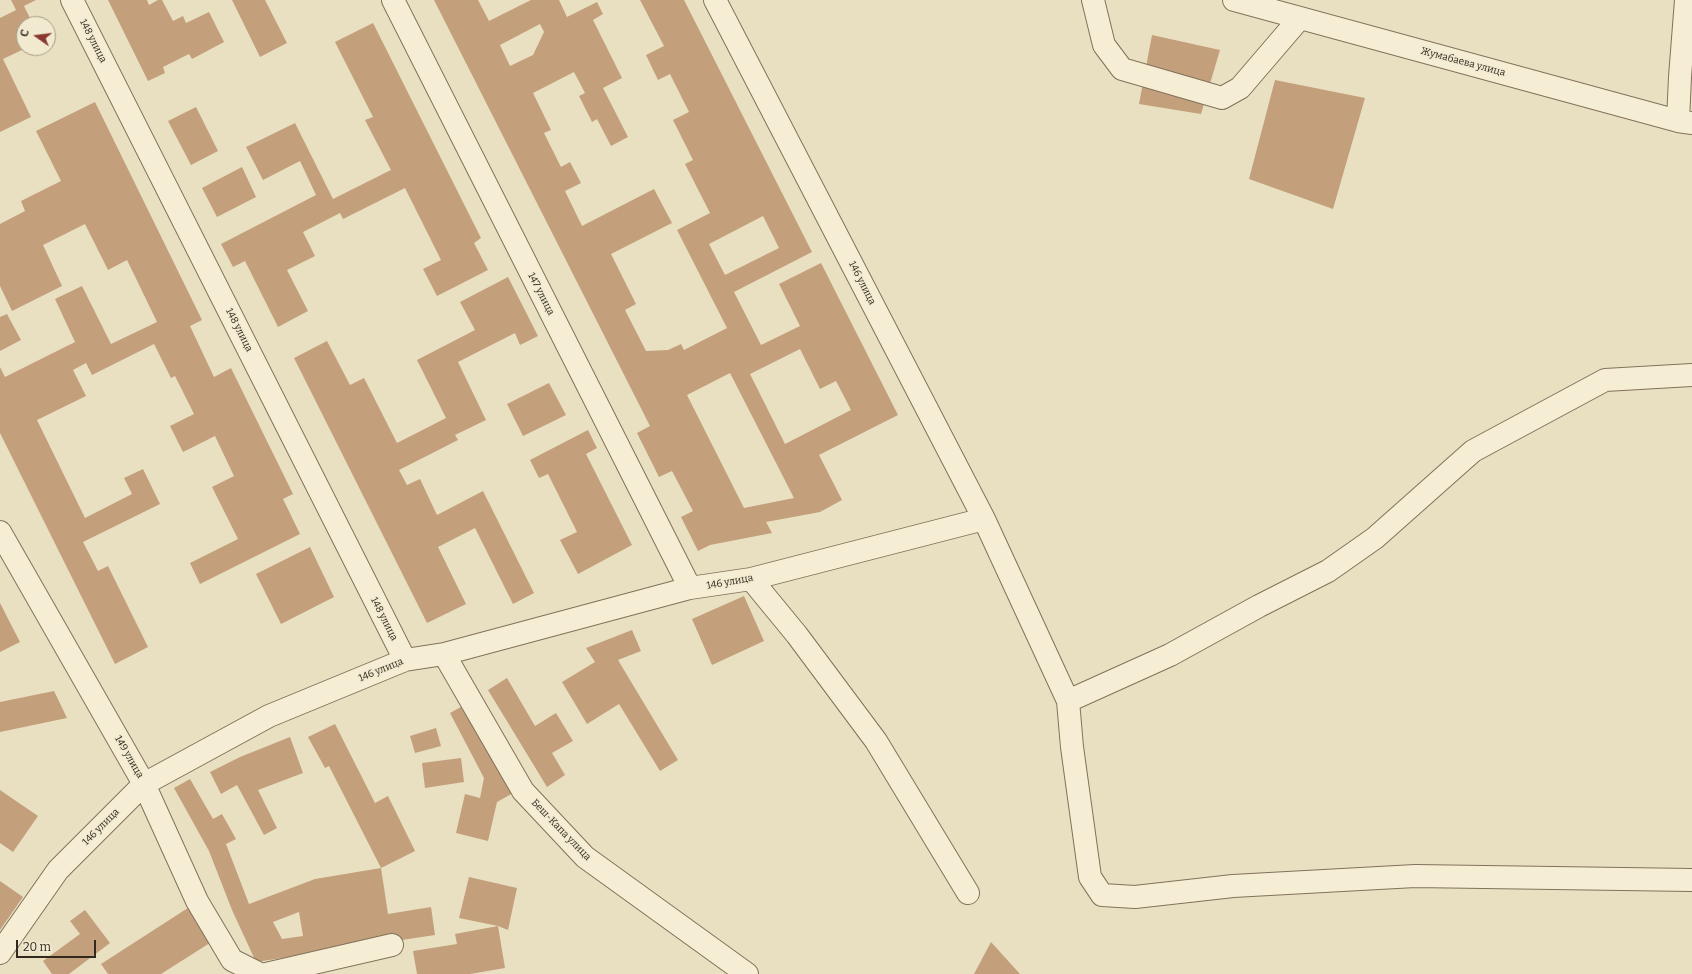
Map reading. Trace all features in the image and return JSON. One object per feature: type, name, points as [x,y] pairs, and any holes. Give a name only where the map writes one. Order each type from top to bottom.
[{"type":"street","name":"148 улица","points":[[72,0],[405,660]]},
{"type":"street","name":"147 улица","points":[[393,0],[690,588]]},
{"type":"street","name":"146 улица","points":[[0,953],[58,870],[144,784],[269,716],[405,660],[444,654],[690,588],[751,579],[984,519],[715,0]]},
{"type":"street","points":[[1093,0],[1104,45],[1122,69],[1222,98],[1240,88],[1300,18]]},
{"type":"street","name":"Жумабаева улица","points":[[1234,0],[1685,122]]},
{"type":"street","points":[[1685,122],[1680,78],[1686,0]]},
{"type":"street","points":[[1068,701],[1170,655],[1258,606],[1328,571],[1375,538],[1473,452],[1605,380],[1692,376]]},
{"type":"street","points":[[984,519],[1068,701],[1072,746],[1090,877],[1102,895],[1135,897],[1233,886],[1415,876],[1692,880]]},
{"type":"street","name":"149 улица","points":[[0,532],[144,784],[197,901],[232,960],[260,974]]},
{"type":"street","points":[[751,579],[876,741],[968,893]]},
{"type":"street","name":"Беш-Капа улица","points":[[444,654],[523,792],[585,857],[747,974]]},
{"type":"street","points":[[266,974],[392,945]]},
{"type":"building","points":[[11,0],[36,0],[24,6],[29,16],[16,16],[16,53],[3,59],[31,117],[0,132],[0,18],[16,10]]},
{"type":"building","points":[[108,0],[147,0],[149,5],[158,0],[162,0],[173,21],[183,16],[186,23],[209,12],[224,42],[192,59],[189,54],[163,67],[165,73],[148,81]]},
{"type":"building","points":[[232,0],[265,0],[287,43],[260,57]]},
{"type":"building","points":[[434,0],[478,0],[489,21],[531,0],[559,0],[567,17],[597,2],[603,14],[593,20],[622,78],[603,88],[628,137],[611,146],[597,119],[592,122],[579,96],[585,93],[574,72],[533,93],[551,130],[544,133],[561,167],[570,162],[581,183],[565,191],[582,226],[654,189],[672,223],[611,254],[636,304],[625,310],[646,351],[668,350],[681,344],[684,350],[727,328],[677,230],[710,213],[685,164],[693,160],[673,120],[689,112],[670,74],[658,80],[646,55],[664,46],[640,0],[684,0],[812,252],[734,292],[761,345],[800,326],[779,284],[821,263],[898,415],[819,455],[842,500],[820,512],[766,522],[772,533],[710,545],[698,551],[681,517],[693,511],[672,471],[659,477],[637,433],[650,426]],"holes":[[[540,24],[544,32],[533,55],[510,66],[500,45]],[[763,216],[779,248],[725,275],[709,244]],[[800,349],[820,389],[836,381],[851,410],[785,444],[750,374]],[[730,373],[794,498],[744,508],[687,395]]]},
{"type":"building","points":[[373,23],[481,238],[474,243],[488,270],[437,296],[423,269],[441,260],[405,188],[343,219],[340,213],[303,232],[315,256],[287,270],[308,311],[278,327],[245,261],[233,267],[221,244],[316,195],[300,161],[263,180],[246,147],[295,123],[333,199],[391,170],[365,120],[373,117],[335,42]]},
{"type":"building","points":[[1152,35],[1220,50],[1201,114],[1139,104]]},
{"type":"building","points":[[1275,80],[1365,98],[1333,209],[1249,179]]},
{"type":"building","points":[[95,102],[202,320],[190,326],[214,377],[231,368],[293,494],[283,499],[300,534],[200,584],[190,563],[238,539],[212,487],[234,476],[215,436],[183,452],[170,426],[194,414],[175,376],[171,378],[154,344],[92,375],[86,363],[73,370],[86,396],[37,420],[85,518],[132,494],[124,478],[143,469],[160,504],[83,542],[98,571],[108,566],[148,647],[115,664],[0,433],[0,367],[5,377],[75,342],[55,299],[82,286],[111,344],[157,322],[127,260],[108,270],[85,224],[43,245],[62,286],[12,311],[0,286],[0,224],[25,211],[21,201],[61,181],[36,131]]},
{"type":"building","points":[[196,107],[218,151],[191,165],[168,121]]},
{"type":"building","points":[[242,167],[256,197],[217,217],[202,188]]},
{"type":"building","points":[[508,277],[538,336],[520,345],[515,333],[458,362],[486,420],[455,435],[458,440],[399,470],[407,485],[420,479],[437,515],[483,491],[534,593],[513,604],[475,528],[438,547],[466,604],[427,623],[294,358],[327,341],[350,385],[364,378],[397,443],[446,418],[417,360],[475,330],[460,302]]},
{"type":"building","points":[[7,314],[21,340],[0,351],[0,317]]},
{"type":"building","points":[[549,383],[566,415],[523,436],[507,404]]},
{"type":"building","points":[[588,430],[597,448],[586,454],[632,545],[578,574],[560,540],[577,532],[548,474],[539,478],[530,460]]},
{"type":"building","points":[[310,547],[334,597],[281,624],[256,574]]},
{"type":"building","points":[[744,596],[764,641],[712,665],[692,619]]},
{"type":"building","points":[[0,603],[20,642],[0,652]]},
{"type":"building","points":[[632,630],[641,651],[618,660],[678,760],[660,771],[619,704],[587,724],[562,682],[595,662],[586,648]]},
{"type":"building","points":[[507,678],[535,726],[556,713],[573,741],[552,753],[565,775],[547,787],[488,690]]},
{"type":"building","points":[[54,691],[67,718],[0,732],[0,702]]},
{"type":"building","points":[[468,703],[515,792],[497,802],[488,841],[456,833],[465,794],[480,798],[484,778],[450,713]]},
{"type":"building","points":[[335,724],[375,803],[388,796],[415,851],[381,868],[329,766],[325,768],[308,737]]},
{"type":"building","points":[[436,728],[441,746],[415,753],[410,736]]},
{"type":"building","points":[[290,737],[303,773],[258,790],[277,828],[264,835],[237,785],[221,794],[210,772],[240,757]]},
{"type":"building","points":[[461,758],[464,782],[425,788],[422,763]]},
{"type":"building","points":[[190,779],[213,819],[222,814],[236,839],[226,844],[249,904],[315,879],[381,868],[388,914],[431,907],[435,935],[256,962],[232,910],[209,851],[174,788]],"holes":[[[299,912],[303,936],[282,939],[273,922]]]},
{"type":"building","points":[[0,790],[38,816],[13,852],[0,843]]},
{"type":"building","points":[[469,877],[517,888],[508,930],[498,926],[459,918]]},
{"type":"building","points":[[0,881],[23,897],[0,930]]},
{"type":"building","points":[[191,906],[213,941],[161,974],[108,974],[101,964]]},
{"type":"building","points":[[85,910],[110,943],[69,974],[52,974],[43,961],[80,934],[70,921]]},
{"type":"building","points":[[498,926],[505,968],[470,974],[417,974],[413,951],[457,944],[455,934]]},
{"type":"building","points":[[991,942],[1020,974],[974,974]]}]
